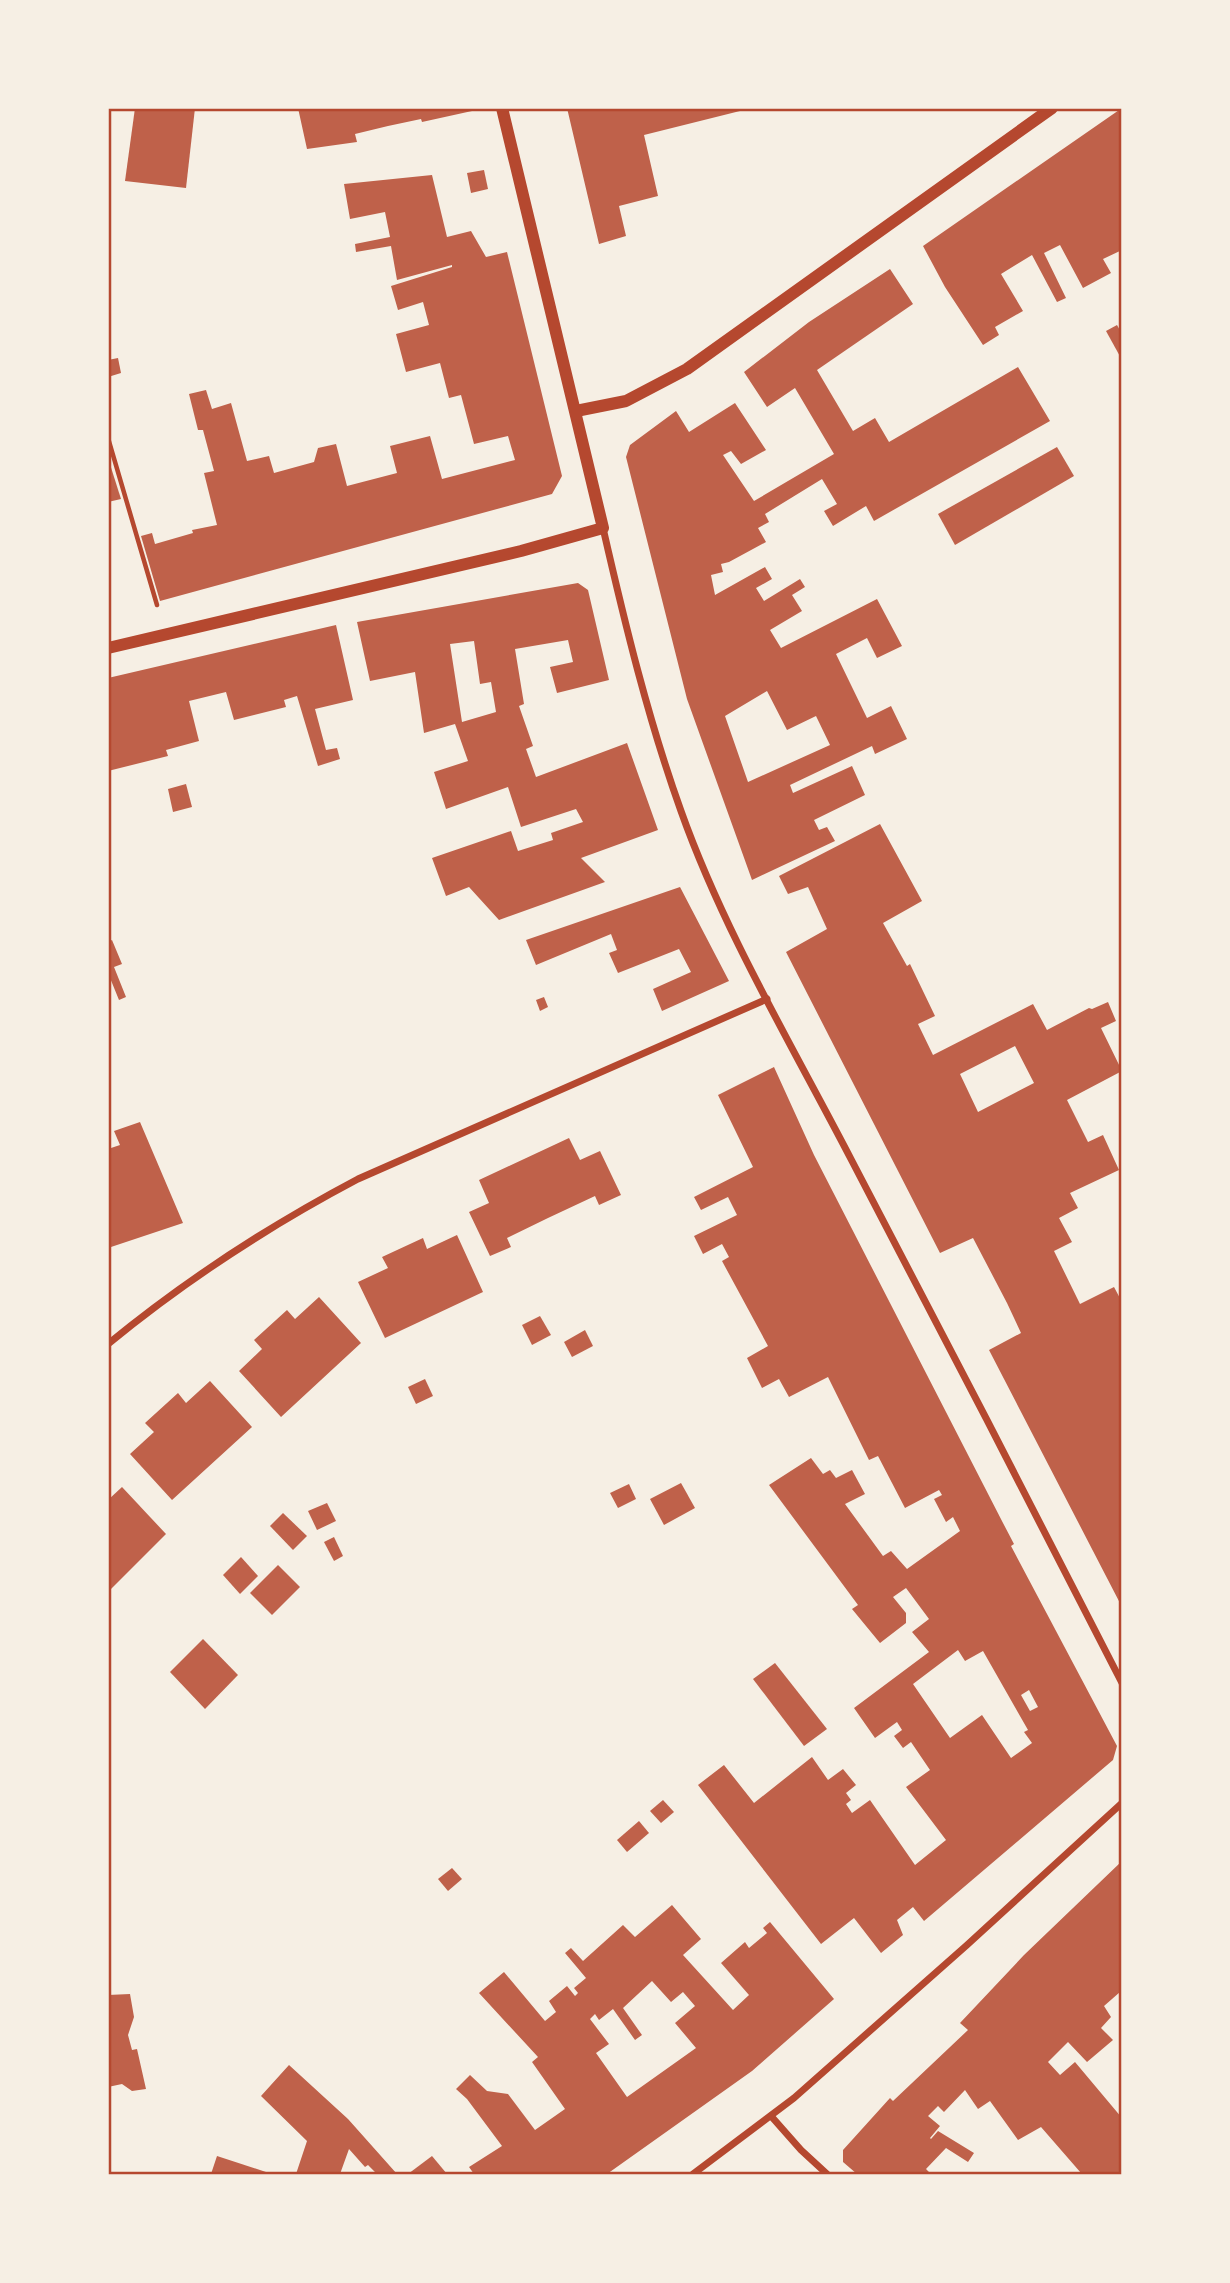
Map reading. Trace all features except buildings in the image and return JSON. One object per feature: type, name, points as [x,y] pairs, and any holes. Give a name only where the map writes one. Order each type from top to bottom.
[{"type":"street","points":[[502,108],[632,653],[681,812],[728,922],[1122,1684]]},
{"type":"street","points":[[576,411],[626,401],[687,369],[1052,108]]},
{"type":"street","points":[[108,648],[521,551],[603,528]]},
{"type":"street","points":[[108,1344],[207,1269],[345,1186],[767,999]]},
{"type":"street","points":[[693,2175],[771,2116],[957,1954],[1122,1803]]},
{"type":"street","points":[[771,2116],[800,2150],[827,2175]]},
{"type":"path","points":[[108,438],[165,635]]}]
